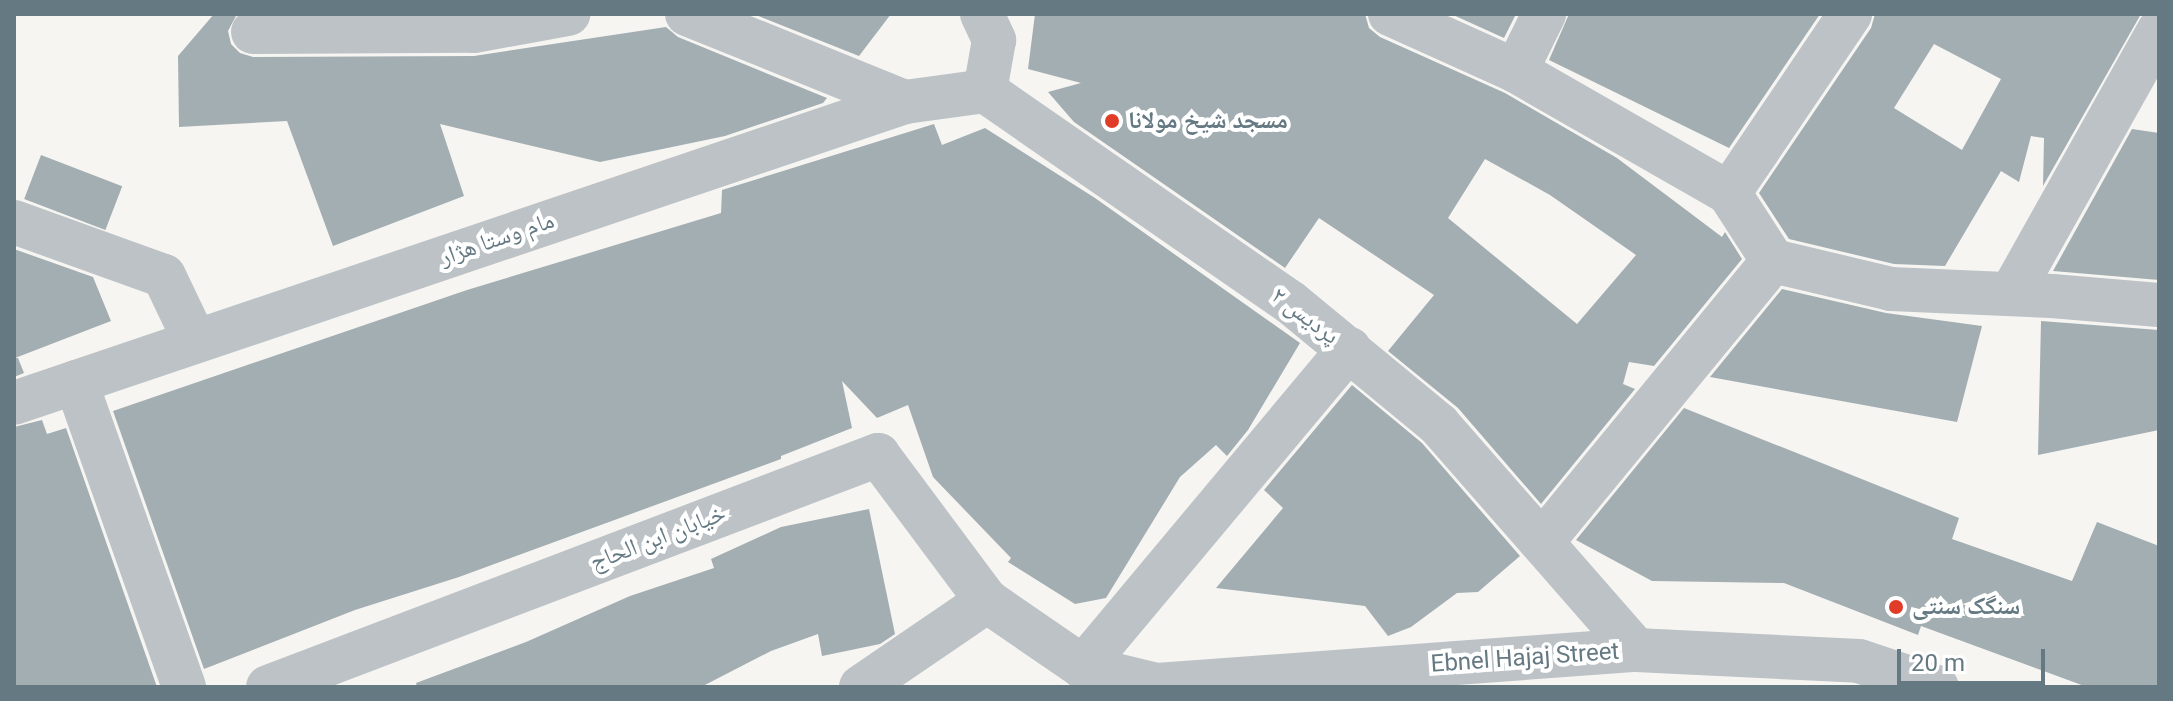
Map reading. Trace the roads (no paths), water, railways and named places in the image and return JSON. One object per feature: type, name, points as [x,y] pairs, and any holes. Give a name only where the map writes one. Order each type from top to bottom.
[{"type":"street","points":[[253,32],[474,31],[568,14]]},
{"type":"street","points":[[687,14],[905,102]]},
{"type":"street","points":[[982,14],[994,40],[985,91]]},
{"type":"street","points":[[1390,14],[1516,71],[1729,193],[1773,261],[1891,289],[2159,305]]},
{"type":"street","points":[[1516,71],[1544,14]]},
{"type":"street","points":[[1729,193],[1850,14]]},
{"type":"street","points":[[2011,294],[2159,30]]},
{"type":"street","name":"مام وستا هژار","points":[[14,403],[905,102],[985,91]]},
{"type":"street","name":"پردیس ۲","points":[[985,91],[1290,302],[1439,425],[1636,650]]},
{"type":"street","points":[[14,222],[164,276],[195,341]]},
{"type":"street","points":[[1542,542],[1773,261]]},
{"type":"street","points":[[1083,667],[1349,349]]},
{"type":"street","points":[[76,382],[184,687]]},
{"type":"street","name":"خیابان ابن الحاج","points":[[268,687],[878,455],[987,601]]},
{"type":"street","points":[[861,687],[987,601]]},
{"type":"street","name":"Ebnel Hajaj Street","points":[[987,601],[1083,667],[1156,686],[1636,650],[1859,661],[1937,687]]},
{"type":"place","name":"مسجد شیخ مولانا","points":[[1112,121]]},
{"type":"place","name":"سنگک سنتی","points":[[1896,607]]}]
